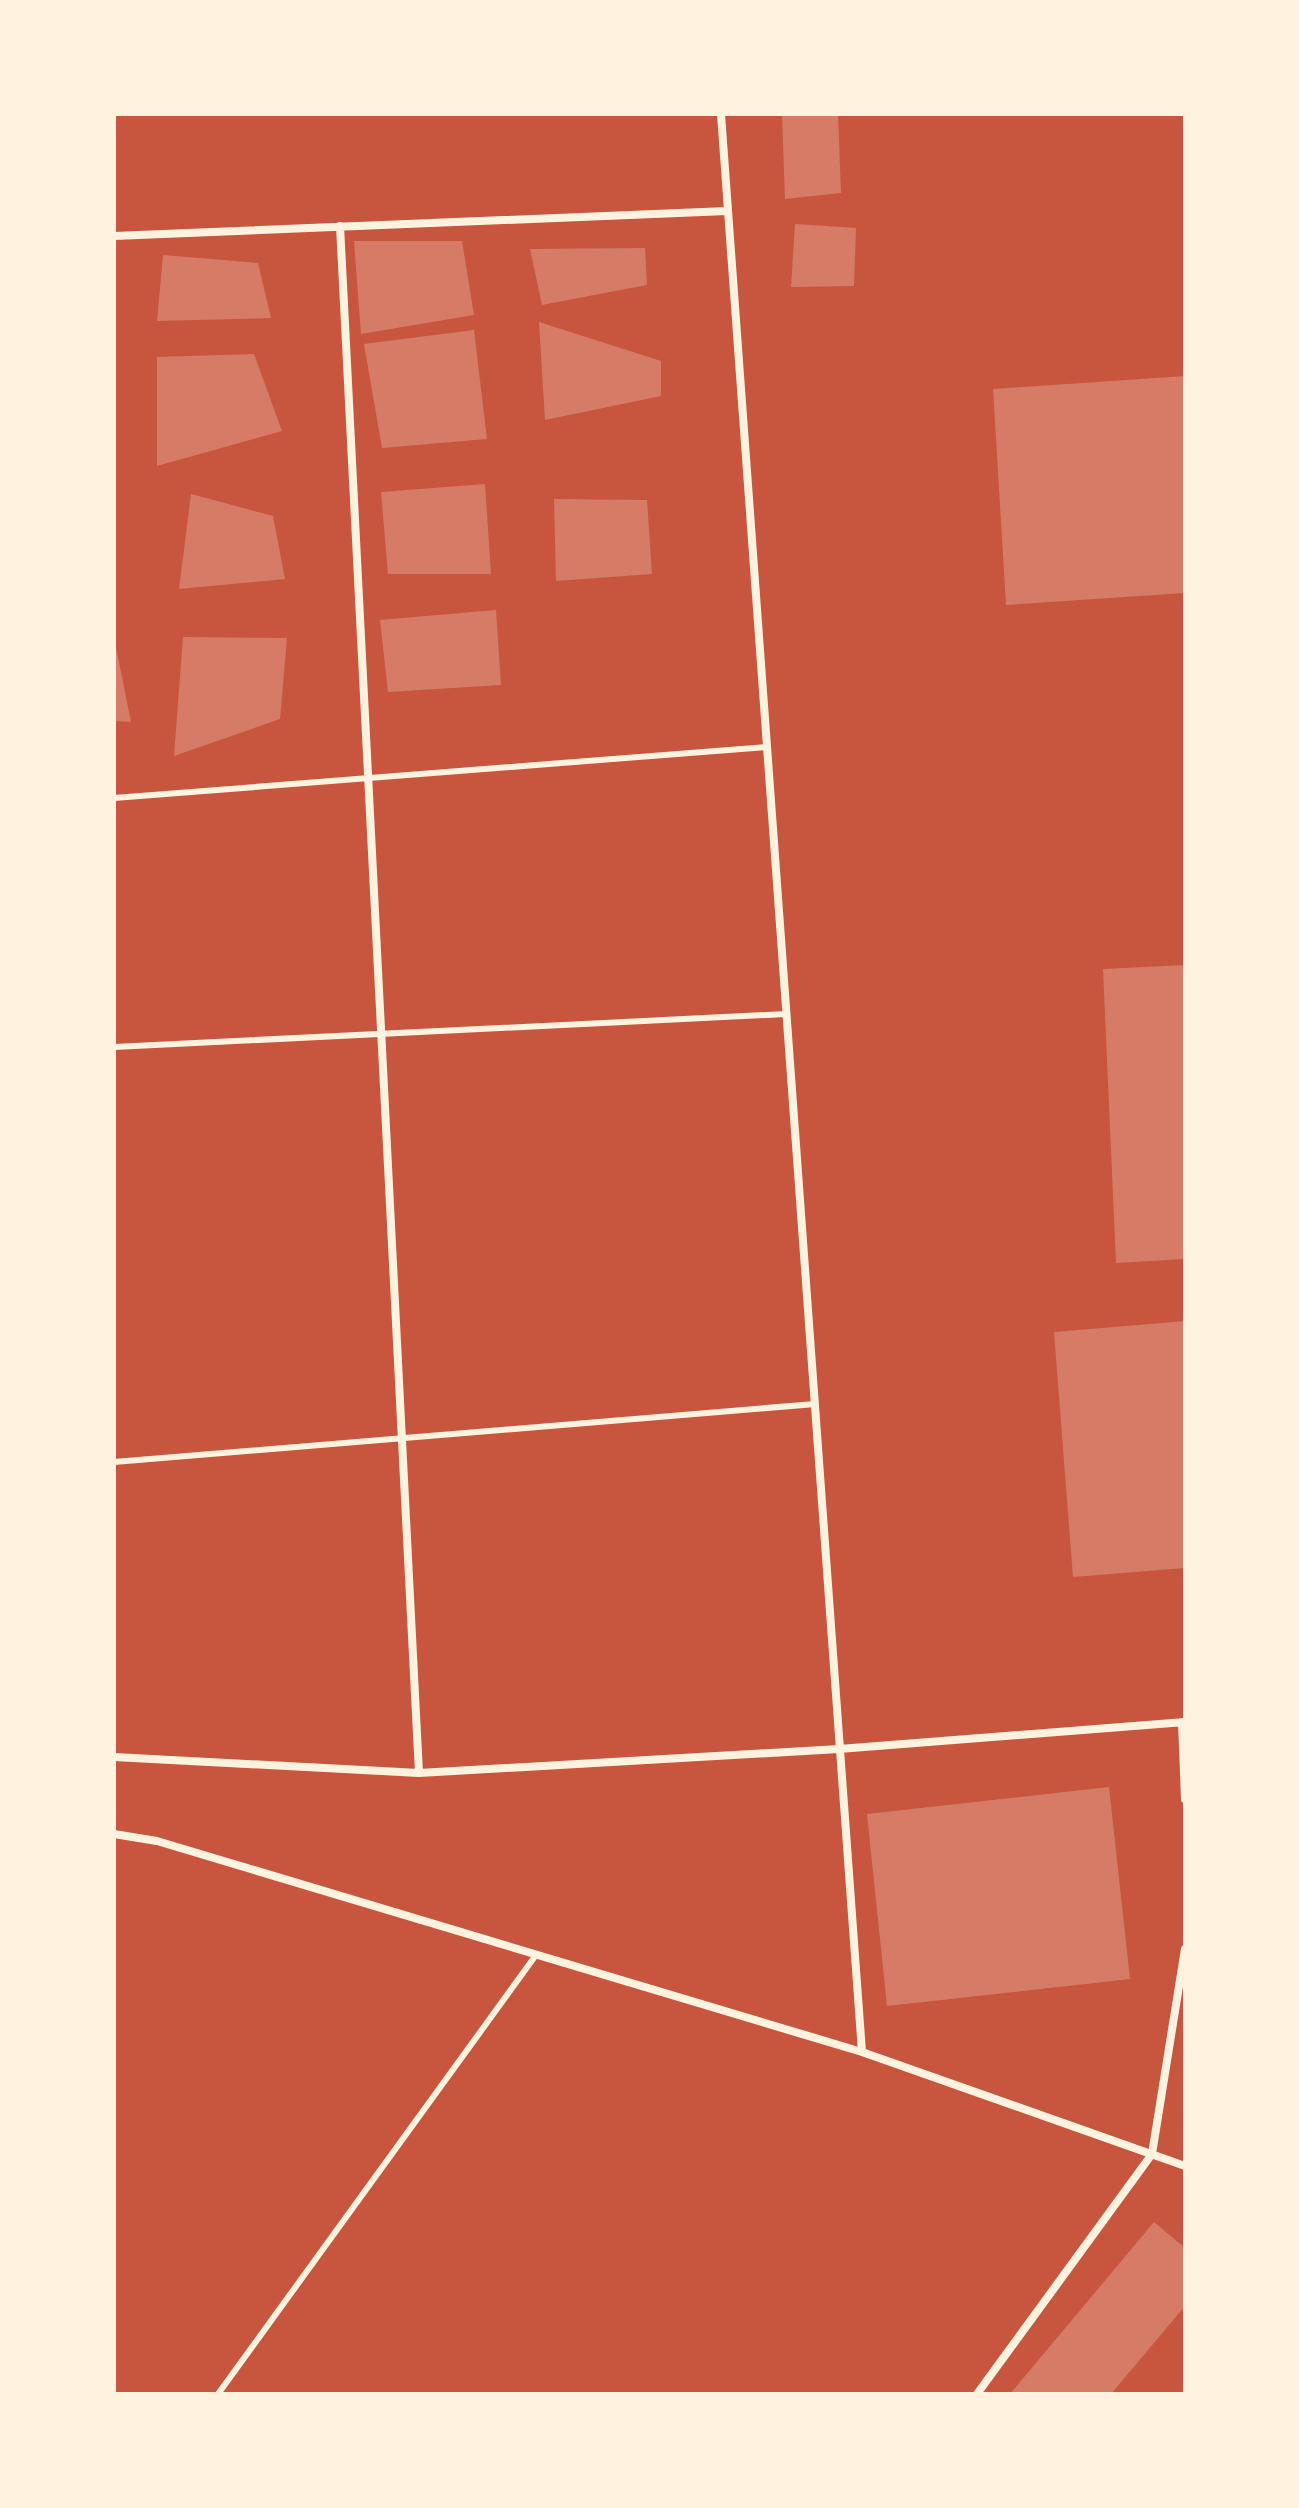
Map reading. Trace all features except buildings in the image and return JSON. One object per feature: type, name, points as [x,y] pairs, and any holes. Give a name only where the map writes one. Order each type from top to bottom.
[{"type":"street","points":[[721,114],[862,2052]]},
{"type":"street","points":[[114,236],[727,211]]},
{"type":"street","points":[[340,226],[419,1773]]},
{"type":"street","points":[[114,1757],[419,1773],[839,1749],[1183,1722],[1185,1799]]},
{"type":"street","points":[[114,1834],[157,1841],[862,2052],[1185,2166]]},
{"type":"street","points":[[977,2394],[1152,2154],[1185,1949]]},
{"type":"lane","points":[[114,798],[766,747]]},
{"type":"lane","points":[[114,1047],[786,1014]]},
{"type":"lane","points":[[114,1462],[815,1404]]},
{"type":"lane","points":[[218,2394],[536,1955]]}]
